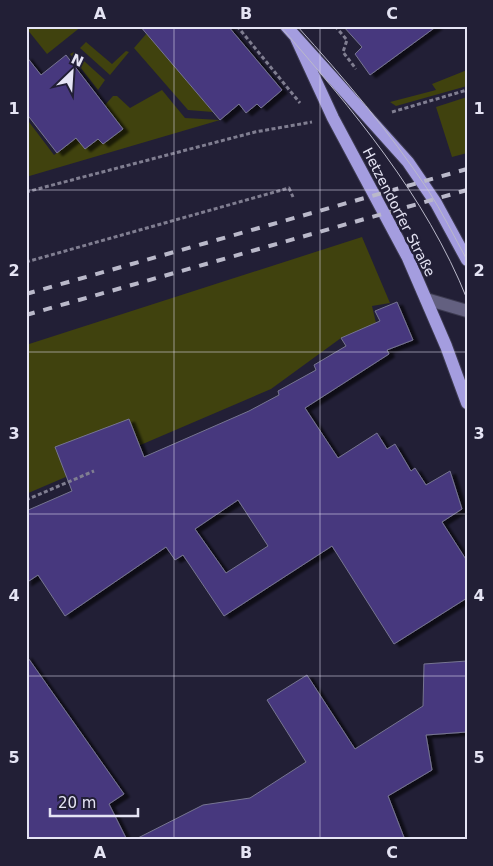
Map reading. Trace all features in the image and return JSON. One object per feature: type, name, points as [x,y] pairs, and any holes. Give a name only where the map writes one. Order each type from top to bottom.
[{"type":"main road","name":"Hetzendorfer Straße","points":[[286,26],[408,162],[436,203],[467,260]]},
{"type":"main road","name":"Hetzendorfer Straße","points":[[296,38],[333,118],[408,258],[467,402]]},
{"type":"street","points":[[426,299],[467,311]]},
{"type":"path","points":[[390,113],[467,90]]},
{"type":"path","points":[[26,192],[255,132],[333,118]]},
{"type":"path","points":[[26,262],[289,188],[293,197]]},
{"type":"path","points":[[26,500],[94,471]]},
{"type":"shaded area","points":[[30,26],[82,26],[47,54],[27,29]]},
{"type":"shaded area","points":[[147,33],[213,112],[188,110],[134,48]]},
{"type":"shaded area","points":[[86,42],[112,64],[126,51],[129,52],[110,75],[80,48]]},
{"type":"shaded area","points":[[74,52],[105,80],[98,90],[70,54]]},
{"type":"shaded area","points":[[467,70],[467,86],[396,106],[390,102],[436,90],[432,84]]},
{"type":"shaded area","points":[[162,90],[185,118],[220,120],[26,177],[26,118],[54,155],[76,138],[98,139],[103,144],[123,129],[105,105],[113,96],[117,96],[130,108]]},
{"type":"shaded area","points":[[467,97],[467,153],[452,157],[436,107]]},
{"type":"shaded area","points":[[362,237],[390,303],[372,306],[376,323],[341,338],[271,389],[26,494],[26,345]]},
{"type":"building","points":[[140,26],[228,26],[282,90],[261,108],[257,104],[246,113],[239,104],[220,120]]},
{"type":"building","points":[[343,26],[437,26],[370,75],[355,54],[362,47]]},
{"type":"building","points":[[66,55],[123,129],[103,144],[98,139],[85,149],[76,138],[57,153],[26,113],[26,56],[41,75]]},
{"type":"building","points":[[397,302],[413,340],[387,350],[389,354],[305,408],[338,458],[377,433],[387,449],[395,444],[411,471],[415,468],[426,485],[450,471],[462,509],[442,522],[467,561],[467,598],[394,644],[332,546],[224,616],[183,555],[175,560],[166,547],[65,616],[38,575],[26,583],[26,511],[72,491],[55,447],[129,419],[144,457],[249,411],[279,395],[278,391],[316,370],[314,365],[346,346],[341,338],[380,321],[375,311]],"holes":[[[238,500],[268,546],[226,573],[195,529]]]},
{"type":"building","points":[[26,655],[124,794],[109,804],[127,840],[26,840]]},
{"type":"building","points":[[467,661],[467,732],[426,735],[432,770],[388,796],[405,840],[134,840],[203,805],[250,798],[306,762],[267,700],[307,675],[355,749],[423,706],[424,664]]},
{"type":"tram line","points":[[280,26],[334,89],[409,189],[450,261],[467,299]]},
{"type":"tram line","points":[[297,26],[349,85],[398,147],[433,198],[467,260]]},
{"type":"railway","points":[[26,294],[467,169]]},
{"type":"railway","points":[[26,315],[467,190]]}]
